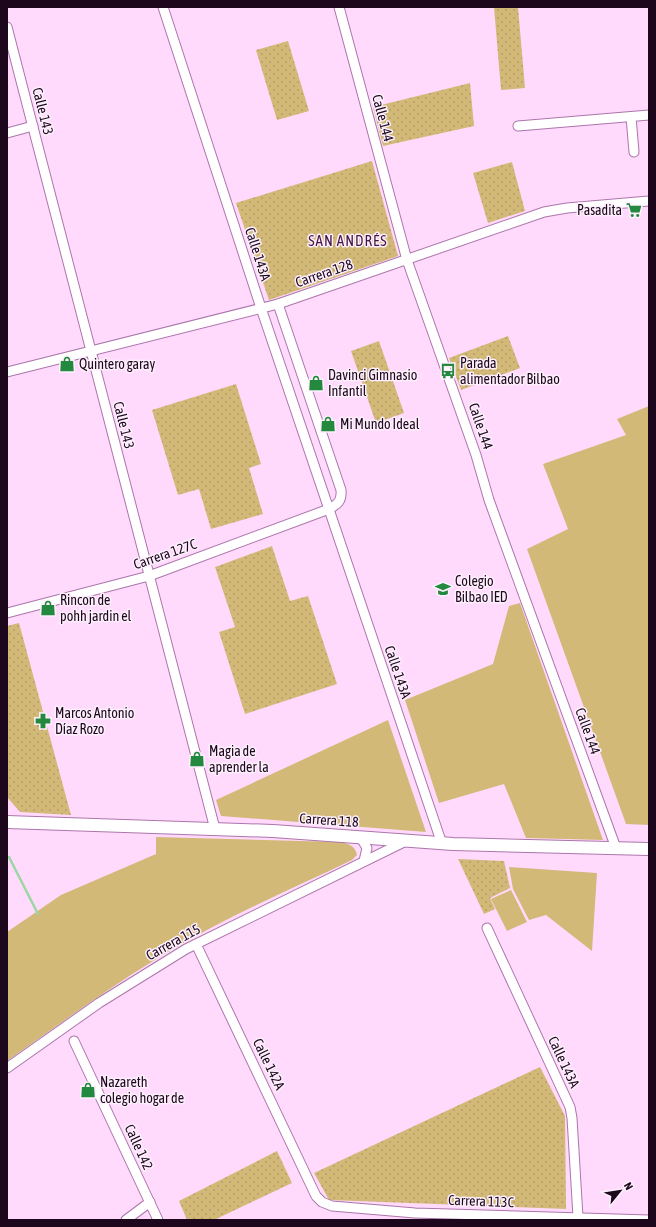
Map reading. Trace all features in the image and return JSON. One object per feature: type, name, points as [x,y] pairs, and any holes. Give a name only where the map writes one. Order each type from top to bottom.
[{"type":"main road","name":"Carrera 118","points":[[9,819],[215,829],[442,844],[649,849]]},
{"type":"street","name":"Calle 143A","points":[[163,7],[261,308],[442,844]]},
{"type":"street","name":"Calle 144","points":[[339,7],[407,260],[476,455],[489,500],[616,848]]},
{"type":"street","name":"Calle 143","points":[[7,27],[215,829]]},
{"type":"street","points":[[518,126],[649,115]]},
{"type":"street","points":[[631,117],[634,152]]},
{"type":"street","points":[[7,133],[33,126]]},
{"type":"street","name":"Carrera 128","points":[[7,372],[278,304],[557,209],[649,201]]},
{"type":"street","points":[[278,304],[341,490],[342,498],[329,509]]},
{"type":"street","name":"Carrera 127C","points":[[7,613],[149,576],[329,509]]},
{"type":"street","points":[[361,838],[367,848],[364,861]]},
{"type":"street","name":"Carrera 115","points":[[7,1068],[99,1003],[163,962],[196,944],[406,841]]},
{"type":"street","name":"Calle 143A","points":[[487,928],[570,1107],[578,1217]]},
{"type":"street","name":"Calle 142A","points":[[196,944],[316,1196]]},
{"type":"street","name":"Calle 142","points":[[74,1041],[158,1220]]},
{"type":"street","name":"Carrera 113C","points":[[316,1196],[322,1202],[332,1206],[415,1213],[492,1218],[578,1217],[649,1220]]},
{"type":"street","points":[[126,1220],[150,1202]]},
{"type":"shaded area","points":[[494,7],[518,7],[525,88],[501,90]]},
{"type":"shaded area","points":[[288,41],[309,111],[277,120],[256,50]]},
{"type":"shaded area","points":[[470,83],[474,126],[383,146],[373,107]]},
{"type":"shaded area","points":[[372,161],[398,256],[269,300],[236,203]]},
{"type":"shaded area","points":[[512,162],[525,211],[488,223],[473,173]]},
{"type":"shaded area","points":[[508,336],[520,368],[461,390],[449,358]]},
{"type":"shaded area","points":[[379,341],[404,413],[376,423],[351,351]]},
{"type":"shaded area","points":[[236,384],[261,464],[249,468],[263,514],[211,529],[199,489],[178,495],[152,410]]},
{"type":"shaded area","points":[[649,406],[649,825],[626,824],[527,549],[568,529],[543,464],[626,435],[617,419]]},
{"type":"shaded area","points":[[272,546],[290,601],[308,596],[337,684],[245,714],[219,632],[235,627],[215,567]]},
{"type":"shaded area","points":[[520,603],[603,840],[526,838],[504,784],[439,803],[405,700],[493,664],[509,606]]},
{"type":"shaded area","points":[[19,623],[71,815],[20,812],[7,797],[7,626]]},
{"type":"shaded area","points":[[388,720],[426,832],[221,816],[216,800]]},
{"type":"shaded area","points":[[156,837],[340,842],[353,847],[357,855],[352,860],[239,914],[173,949],[109,989],[7,1061],[7,932],[61,895],[156,854]]},
{"type":"shaded area","points":[[458,859],[504,861],[510,888],[490,898],[495,909],[484,914]]},
{"type":"shaded area","points":[[509,867],[597,873],[592,951],[546,915],[529,920],[513,889]]},
{"type":"shaded area","points":[[511,890],[527,922],[507,931],[491,899]]},
{"type":"shaded area","points":[[540,1067],[565,1116],[566,1209],[329,1200],[314,1173]]},
{"type":"shaded area","points":[[277,1151],[292,1183],[214,1220],[187,1220],[179,1201]]},
{"type":"waterway","points":[[9,857],[38,914]]},
{"type":"place","name":"Pasadita","points":[[634,210]]},
{"type":"place","name":"Quintero garay","points":[[67,364]]},
{"type":"place","name":"Parada alimentador Bilbao","points":[[448,371]]},
{"type":"place","name":"Davinci Gimnasio Infantil","points":[[316,383]]},
{"type":"place","name":"Mi Mundo Ideal","points":[[328,424]]},
{"type":"place","name":"Colegio Bilbao IED","points":[[443,589]]},
{"type":"place","name":"Rincon de pohh jardin el","points":[[48,608]]},
{"type":"place","name":"Marcos Antonio Díaz Rozo","points":[[43,721]]},
{"type":"place","name":"Magia de aprender la","points":[[197,759]]},
{"type":"place","name":"Nazareth colegio hogar de","points":[[88,1090]]},
{"type":"district","name":"SAN ANDRÉS","points":[[348,240]]}]
